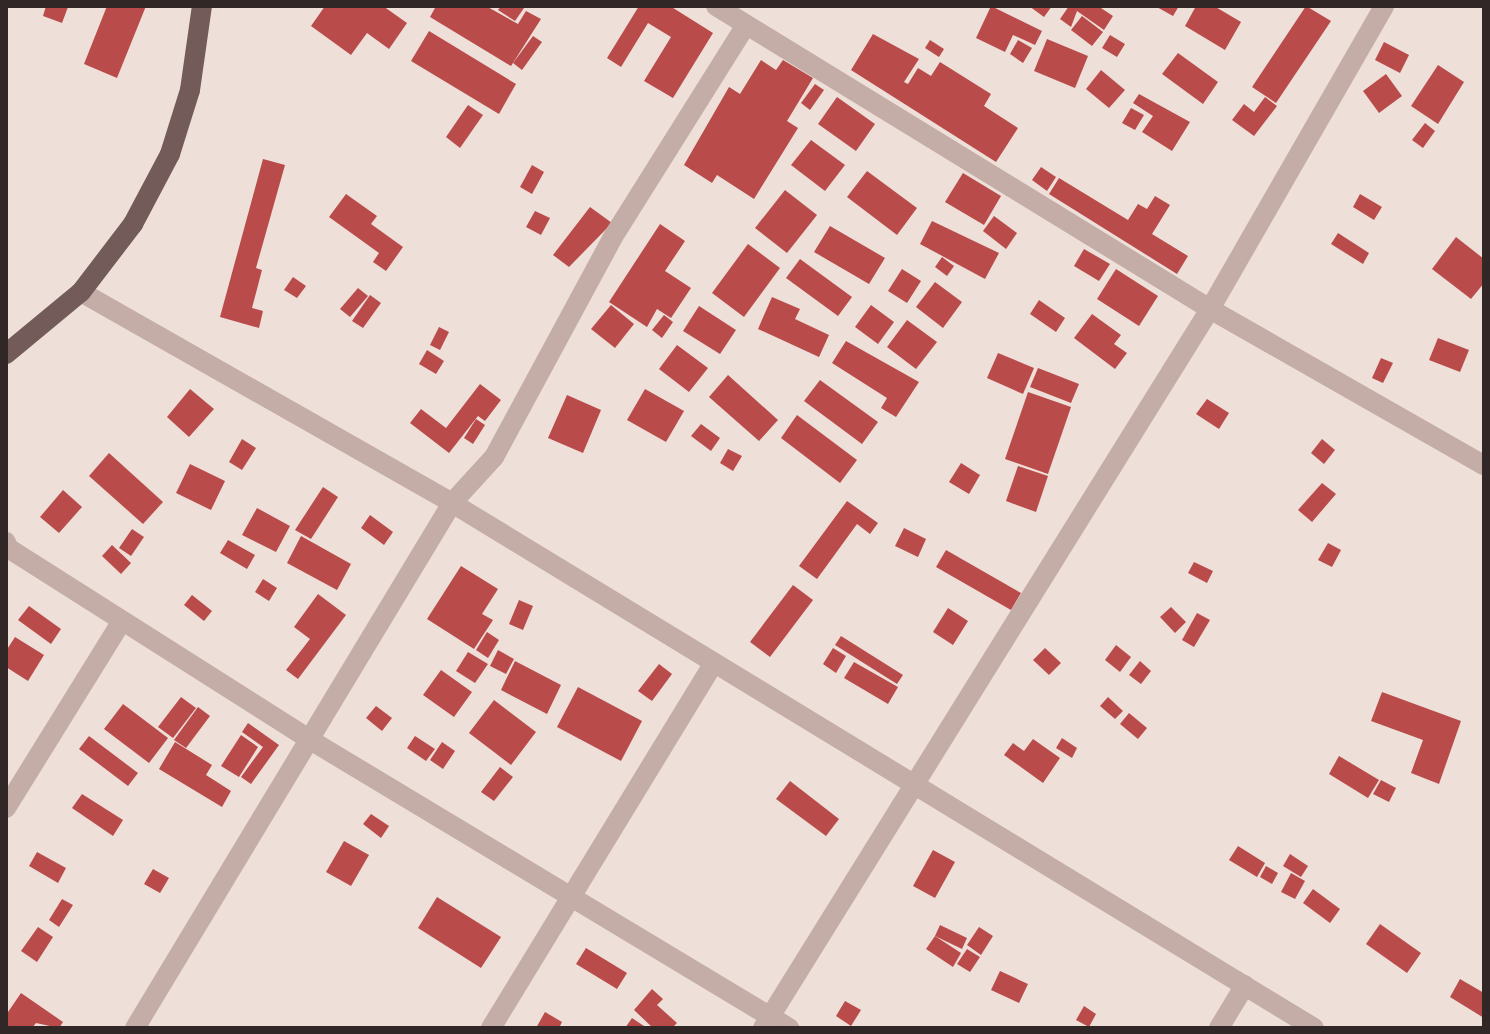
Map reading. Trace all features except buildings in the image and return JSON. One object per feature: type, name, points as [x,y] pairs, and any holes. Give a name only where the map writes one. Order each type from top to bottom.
[{"type":"main road","points":[[6,354],[81,292],[133,224],[170,154],[190,90],[202,6]]},
{"type":"street","points":[[716,6],[1210,309],[1484,465]]},
{"type":"street","points":[[766,1022],[916,788],[1210,309],[1384,6]]},
{"type":"street","points":[[135,1028],[307,738],[452,503],[494,457],[613,237],[746,25]]},
{"type":"street","points":[[81,292],[452,503],[1314,1028]]},
{"type":"street","points":[[6,542],[8,548],[307,738],[571,896],[766,1022],[789,1028]]},
{"type":"street","points":[[6,808],[122,621]]},
{"type":"street","points":[[491,1028],[713,664]]},
{"type":"street","points":[[1219,1028],[1245,985]]}]
